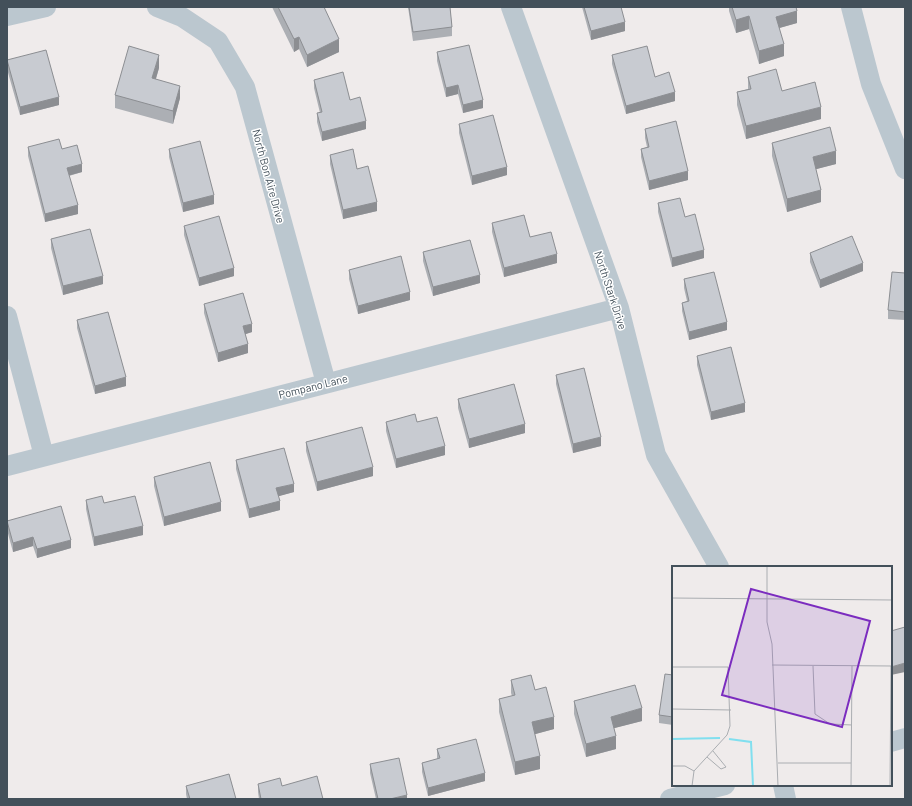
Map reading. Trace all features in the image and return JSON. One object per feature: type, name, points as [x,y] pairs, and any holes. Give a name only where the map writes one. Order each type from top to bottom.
[{"type":"street","points":[[7,16],[46,7]]},
{"type":"street","name":"North Bon Aire Drive","points":[[158,7],[182,17],[218,41],[245,87],[326,383]]},
{"type":"street","name":"North Stark Drive","points":[[511,7],[619,308],[656,455],[718,566]]},
{"type":"street","points":[[850,7],[871,84],[905,169]]},
{"type":"street","name":"Pompano Lane","points":[[7,466],[619,308]]},
{"type":"street","points":[[7,316],[44,456]]},
{"type":"street","points":[[892,742],[905,738]]},
{"type":"street","points":[[670,799],[721,786]]},
{"type":"street","points":[[783,786],[786,799]]},
{"type":"building","points":[[278,7],[324,7],[339,39],[307,55],[299,37],[294,39]]},
{"type":"building","points":[[409,7],[450,7],[452,27],[413,32]]},
{"type":"building","points":[[584,7],[621,7],[625,22],[591,31]]},
{"type":"building","points":[[732,7],[796,7],[797,11],[776,17],[784,44],[759,51],[749,16],[736,20]]},
{"type":"building","points":[[469,45],[483,100],[463,105],[458,85],[446,88],[437,52]]},
{"type":"building","points":[[129,46],[159,55],[152,78],[180,86],[173,111],[115,95]]},
{"type":"building","points":[[647,46],[655,77],[669,72],[675,92],[626,106],[612,55]]},
{"type":"building","points":[[46,50],[59,97],[20,107],[7,60]]},
{"type":"building","points":[[776,69],[782,91],[815,82],[821,107],[746,126],[737,92],[751,89],[748,77]]},
{"type":"building","points":[[343,72],[350,100],[360,97],[366,121],[322,132],[317,113],[322,112],[314,80]]},
{"type":"building","points":[[493,115],[507,167],[472,176],[459,124]]},
{"type":"building","points":[[676,121],[688,171],[649,181],[641,149],[649,147],[645,129]]},
{"type":"building","points":[[830,127],[836,151],[813,157],[821,190],[787,199],[772,143]]},
{"type":"building","points":[[59,139],[62,149],[77,145],[82,164],[67,168],[78,205],[45,214],[28,147]]},
{"type":"building","points":[[200,141],[214,195],[183,203],[169,149]]},
{"type":"building","points":[[353,149],[357,169],[368,166],[377,202],[343,210],[330,155]]},
{"type":"building","points":[[680,198],[685,217],[695,214],[704,250],[672,258],[658,203]]},
{"type":"building","points":[[524,215],[530,237],[551,232],[557,254],[504,268],[492,223]]},
{"type":"building","points":[[219,216],[234,268],[199,278],[184,226]]},
{"type":"building","points":[[90,229],[103,276],[63,286],[51,239]]},
{"type":"building","points":[[852,236],[863,263],[820,280],[810,253]]},
{"type":"building","points":[[470,240],[480,275],[433,287],[423,252]]},
{"type":"building","points":[[401,256],[410,292],[358,306],[349,270]]},
{"type":"building","points":[[714,272],[727,322],[689,332],[682,303],[689,301],[684,279]]},
{"type":"building","points":[[892,272],[905,273],[905,312],[888,310]]},
{"type":"building","points":[[243,293],[252,324],[243,326],[248,344],[218,353],[204,304]]},
{"type":"building","points":[[108,312],[126,377],[95,386],[77,320]]},
{"type":"building","points":[[731,347],[745,403],[711,412],[697,356]]},
{"type":"building","points":[[584,368],[601,437],[573,444],[556,375]]},
{"type":"building","points":[[514,384],[525,424],[469,439],[458,399]]},
{"type":"building","points":[[415,414],[417,422],[437,417],[445,446],[396,459],[386,422]]},
{"type":"building","points":[[362,427],[373,467],[317,482],[306,442]]},
{"type":"building","points":[[284,448],[294,484],[276,488],[280,501],[249,509],[236,460]]},
{"type":"building","points":[[210,462],[221,502],[164,517],[154,477]]},
{"type":"building","points":[[102,496],[104,503],[135,496],[143,526],[94,537],[86,500]]},
{"type":"building","points":[[61,506],[71,540],[37,549],[33,537],[13,543],[7,521]]},
{"type":"building","points":[[905,627],[905,663],[892,667],[892,631]]},
{"type":"building","points":[[665,674],[672,675],[672,717],[659,715]]},
{"type":"building","points":[[531,675],[535,690],[546,687],[554,717],[532,722],[540,756],[515,762],[499,699],[515,695],[511,680]]},
{"type":"building","points":[[635,685],[642,708],[611,717],[616,736],[586,744],[574,701]]},
{"type":"building","points":[[476,739],[485,773],[428,788],[422,763],[440,758],[437,749]]},
{"type":"building","points":[[399,758],[407,795],[390,799],[378,799],[370,764]]},
{"type":"building","points":[[229,774],[236,799],[190,799],[186,786]]},
{"type":"building","points":[[317,776],[323,799],[261,799],[258,784],[280,778],[282,786]]}]
